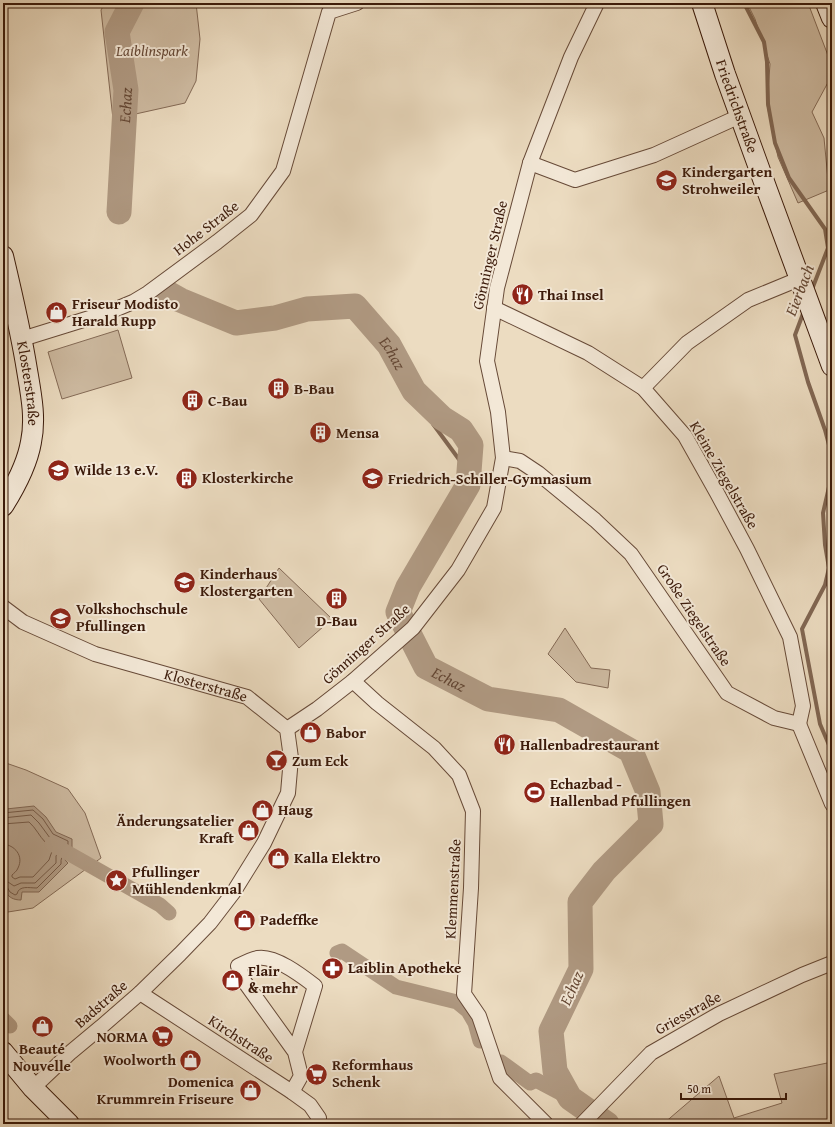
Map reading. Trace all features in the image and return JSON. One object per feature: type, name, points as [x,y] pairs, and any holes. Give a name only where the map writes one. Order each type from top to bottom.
[{"type":"main road","name":"Friedrichstraße","points":[[702,3],[740,116],[832,366]]},
{"type":"main road","points":[[826,3],[832,18]]},
{"type":"main road","name":"Klosterstraße","points":[[3,256],[22,339],[33,408],[31,442],[25,464],[3,506]]},
{"type":"main road","points":[[3,1052],[33,1088],[70,1124]]},
{"type":"street","name":"Hohe Straße","points":[[22,339],[109,312],[133,302],[148,293],[217,242],[251,214],[283,170],[328,7],[357,3]]},
{"type":"street","name":"Gönninger Straße","points":[[287,729],[317,709],[353,681],[413,628],[458,570],[494,508],[503,458],[498,412],[488,361],[497,288],[530,163],[571,57],[597,3]]},
{"type":"street","points":[[530,163],[575,180],[654,155],[740,116]]},
{"type":"street","points":[[643,388],[687,343],[748,300],[799,278]]},
{"type":"street","name":"Kleine Ziegelstraße","points":[[494,308],[588,353],[643,388],[685,436],[747,549],[790,637],[803,706],[799,724]]},
{"type":"street","name":"Große Ziegelstraße","points":[[503,458],[520,461],[538,473],[595,520],[631,554],[727,693],[774,718],[799,724]]},
{"type":"street","name":"Klosterstraße","points":[[3,607],[23,622],[94,654],[247,697],[287,729]]},
{"type":"street","name":"Klemmenstraße","points":[[353,681],[377,703],[439,753],[459,775],[473,811],[471,888],[464,994],[479,1016],[500,1078],[546,1124]]},
{"type":"street","points":[[799,724],[832,804]]},
{"type":"street","name":"Badstraße","points":[[33,1088],[71,1052],[140,993],[190,944],[210,923],[233,892],[264,843],[288,793],[291,758],[287,729]]},
{"type":"street","points":[[292,1092],[301,1076],[295,1052],[244,981],[238,966],[258,958],[273,959],[315,986],[295,1052]]},
{"type":"street","name":"Griesstraße","points":[[583,1123],[651,1053],[718,1014],[802,975],[832,963]]},
{"type":"street","name":"Kirchstraße","points":[[140,993],[292,1092],[310,1105],[319,1118]]},
{"type":"green space","name":"Laiblinspark","points":[[105,3],[196,3],[200,39],[196,81],[185,103],[113,119],[101,10]]},
{"type":"green space","points":[[747,3],[808,3],[832,66],[832,75],[812,112],[824,138],[829,190],[798,203],[778,157],[767,105],[770,64],[755,19]]},
{"type":"green space","points":[[118,330],[132,378],[62,399],[48,352]]},
{"type":"green space","points":[[279,568],[332,619],[299,648],[259,599]]},
{"type":"green space","points":[[565,628],[591,668],[610,670],[608,688],[576,682],[548,654]]},
{"type":"green space","points":[[3,762],[26,770],[68,789],[85,813],[101,858],[33,908],[8,912],[3,906]]},
{"type":"green space","points":[[832,1062],[832,1124],[663,1124],[719,1076],[734,1118],[782,1103],[774,1074]]},
{"type":"water","points":[[34,806],[46,817],[56,832],[72,839],[72,848],[65,860],[68,863],[39,892],[22,892],[21,900],[16,900],[6,893],[3,881],[3,864],[5,861],[3,852],[3,810]]},
{"type":"waterway","name":"Echaz","points":[[119,212],[126,90],[117,32],[132,3]]},
{"type":"waterway","name":"Eierbach","points":[[744,3],[764,42],[767,62],[768,104],[775,143],[789,178],[825,229],[828,248],[811,292]]},
{"type":"waterway","name":"Echaz","points":[[164,291],[180,300],[236,323],[275,318],[307,309],[355,306],[389,345],[414,391],[442,418],[461,430],[471,445],[468,485],[408,587],[398,612],[426,667],[488,699],[559,710],[631,751],[648,792],[651,824],[604,871],[580,902],[581,969],[551,1031],[555,1071],[570,1098],[607,1124]]},
{"type":"waterway","name":"Eierbach","points":[[804,311],[795,335],[808,382],[825,430],[832,456]]},
{"type":"waterway","points":[[433,409],[433,424],[469,473]]},
{"type":"waterway","name":"Eierbach","points":[[832,474],[823,513],[825,545],[829,568],[825,585],[802,629],[820,724],[832,752]]},
{"type":"waterway","points":[[52,844],[160,905],[169,913]]},
{"type":"waterway","points":[[337,953],[342,951],[396,987],[457,1002],[468,1011],[475,1023],[480,1041]]},
{"type":"waterway","points":[[3,1019],[10,1026]]},
{"type":"waterway","points":[[501,1062],[530,1083],[536,1080],[570,1098]]},
{"type":"place","name":"Kindergarten Strohweiler","points":[[667,181]]},
{"type":"place","name":"Thai Insel","points":[[523,295]]},
{"type":"place","name":"Friseur Modisto Harald Rupp","points":[[57,313]]},
{"type":"place","name":"B-Bau","points":[[278,389]]},
{"type":"place","name":"C-Bau","points":[[193,401]]},
{"type":"place","name":"Mensa","points":[[320,433]]},
{"type":"place","name":"Wilde 13 e.V.","points":[[58,470]]},
{"type":"place","name":"Klosterkirche","points":[[187,478]]},
{"type":"place","name":"Friedrich-Schiller-Gymnasium","points":[[373,479]]},
{"type":"place","name":"Kinderhaus Klostergarten","points":[[185,583]]},
{"type":"place","name":"D-Bau","points":[[337,598]]},
{"type":"place","name":"Volkshochschule Pfullingen","points":[[61,618]]},
{"type":"place","name":"Babor","points":[[310,733]]},
{"type":"place","name":"Hallenbadrestaurant","points":[[504,745]]},
{"type":"place","name":"Zum Eck","points":[[276,761]]},
{"type":"place","name":"Echazbad - Hallenbad Pfullingen","points":[[535,793]]},
{"type":"place","name":"Haug","points":[[263,810]]},
{"type":"place","name":"Änderungsatelier Kraft","points":[[249,830]]},
{"type":"place","name":"Kalla Elektro","points":[[279,858]]},
{"type":"place","name":"Pfullinger Mühlendenkmal","points":[[117,881]]},
{"type":"place","name":"Padeffke","points":[[244,920]]},
{"type":"place","name":"Laiblin Apotheke","points":[[333,968]]},
{"type":"place","name":"Flair & mehr","points":[[233,980]]},
{"type":"place","name":"Beauté Nouvelle","points":[[42,1026]]},
{"type":"place","name":"NORMA","points":[[163,1037]]},
{"type":"place","name":"Woolworth","points":[[191,1060]]},
{"type":"place","name":"Reformhaus Schenk","points":[[317,1074]]},
{"type":"place","name":"Domenica Krummrein Friseure","points":[[250,1091]]}]
